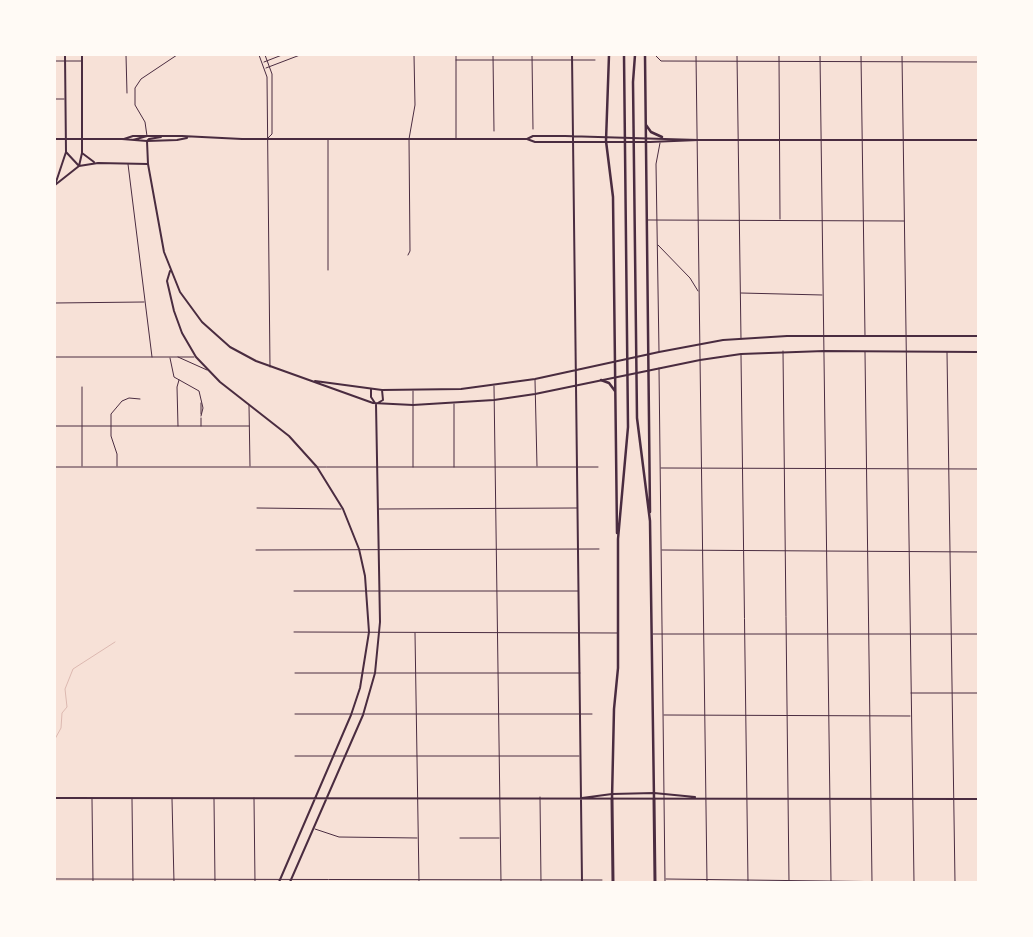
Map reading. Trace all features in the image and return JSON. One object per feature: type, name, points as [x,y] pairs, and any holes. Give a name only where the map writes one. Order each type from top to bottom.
[{"type":"highway","points":[[609,55],[606,142],[613,197],[619,633],[614,709],[612,794],[613,882]]},
{"type":"highway","points":[[618,539],[628,427],[624,55]]},
{"type":"highway","points":[[635,55],[633,82],[637,418],[650,522]]},
{"type":"highway","points":[[645,55],[655,882]]},
{"type":"highway","points":[[646,125],[650,132],[662,137]]},
{"type":"highway","points":[[601,380],[609,383],[616,392]]},
{"type":"main road","points":[[55,185],[66,152],[65,55]]},
{"type":"main road","points":[[79,166],[82,153],[82,55]]},
{"type":"main road","points":[[572,55],[582,881]]},
{"type":"main road","points":[[129,140],[147,136]]},
{"type":"main road","points":[[147,141],[166,136]]},
{"type":"main road","points":[[55,139],[124,139],[166,136],[267,139],[527,139],[535,142],[978,140]]},
{"type":"main road","points":[[527,139],[532,136],[614,136],[698,140]]},
{"type":"main road","points":[[124,139],[147,141],[187,138]]},
{"type":"main road","points":[[147,141],[148,164],[156,217],[170,270],[180,292],[193,311],[214,335],[230,347],[270,367],[376,404],[454,404],[494,400],[535,394],[643,371],[741,354],[782,351],[978,352]]},
{"type":"main road","points":[[66,152],[79,166]]},
{"type":"main road","points":[[82,153],[95,163]]},
{"type":"main road","points":[[55,185],[79,166],[95,163],[148,164]]},
{"type":"main road","points":[[170,270],[167,281],[174,311],[182,333],[196,357],[207,370],[289,436],[317,467],[343,508],[359,549],[368,591],[369,632],[364,673],[351,714],[334,756],[278,882]]},
{"type":"main road","points":[[310,380],[382,390],[494,386],[700,344],[741,339],[824,336],[978,336]]},
{"type":"main road","points":[[291,880],[363,715],[374,673],[380,632],[376,404],[371,399],[371,389]]},
{"type":"main road","points":[[376,404],[384,398],[382,390]]},
{"type":"main road","points":[[581,798],[612,794],[654,793],[697,798]]},
{"type":"main road","points":[[55,798],[540,797],[612,799],[830,798],[978,800]]},
{"type":"street","points":[[126,55],[127,93]]},
{"type":"street","points":[[147,136],[145,122],[135,105],[135,88],[141,79],[177,55]]},
{"type":"street","points":[[259,55],[266,69],[270,367]]},
{"type":"street","points":[[265,55],[271,67],[273,112],[272,134],[267,139]]},
{"type":"street","points":[[263,62],[282,55]]},
{"type":"street","points":[[266,69],[300,55]]},
{"type":"street","points":[[408,255],[410,251],[409,139],[415,105],[414,55]]},
{"type":"street","points":[[456,55],[456,139]]},
{"type":"street","points":[[493,55],[494,131]]},
{"type":"street","points":[[532,55],[533,129]]},
{"type":"street","points":[[655,55],[661,60],[978,62]]},
{"type":"street","points":[[696,55],[707,881]]},
{"type":"street","points":[[737,55],[741,339]]},
{"type":"street","points":[[779,55],[780,221]]},
{"type":"street","points":[[820,55],[830,882]]},
{"type":"street","points":[[861,55],[865,336]]},
{"type":"street","points":[[902,55],[914,882]]},
{"type":"street","points":[[456,60],[596,60]]},
{"type":"street","points":[[55,61],[82,61]]},
{"type":"street","points":[[55,99],[65,99]]},
{"type":"street","points":[[328,139],[328,270]]},
{"type":"street","points":[[659,352],[656,164],[660,142]]},
{"type":"street","points":[[128,163],[152,357]]},
{"type":"street","points":[[648,220],[904,222]]},
{"type":"street","points":[[658,245],[690,278],[699,292]]},
{"type":"street","points":[[740,293],[823,295]]},
{"type":"street","points":[[55,302],[145,302]]},
{"type":"street","points":[[782,351],[789,881]]},
{"type":"street","points":[[865,351],[872,882]]},
{"type":"street","points":[[947,352],[955,882]]},
{"type":"street","points":[[741,354],[748,881]]},
{"type":"street","points":[[55,357],[196,357]]},
{"type":"street","points":[[170,357],[172,372],[179,380],[197,389],[203,410],[201,426]]},
{"type":"street","points":[[178,357],[207,370]]},
{"type":"street","points":[[659,368],[665,881],[904,882]]},
{"type":"street","points":[[535,379],[537,467]]},
{"type":"street","points":[[178,426],[177,387],[179,380]]},
{"type":"street","points":[[494,386],[501,881]]},
{"type":"street","points":[[82,387],[82,468]]},
{"type":"street","points":[[413,390],[413,467]]},
{"type":"street","points":[[117,468],[117,454],[111,436],[111,414],[118,403],[129,398],[140,399]]},
{"type":"street","points":[[249,404],[250,467]]},
{"type":"street","points":[[454,404],[454,467]]},
{"type":"street","points":[[55,426],[249,426]]},
{"type":"street","points":[[55,467],[598,467]]},
{"type":"street","points":[[660,468],[978,469]]},
{"type":"street","points":[[257,508],[343,508]]},
{"type":"street","points":[[378,509],[578,508]]},
{"type":"street","points":[[256,550],[599,549]]},
{"type":"street","points":[[661,550],[978,552]]},
{"type":"street","points":[[294,591],[579,591]]},
{"type":"street","points":[[294,632],[619,633]]},
{"type":"street","points":[[416,632],[419,881]]},
{"type":"street","points":[[653,634],[662,632],[978,634]]},
{"type":"street","points":[[295,673],[580,673]]},
{"type":"street","points":[[911,692],[978,693]]},
{"type":"street","points":[[295,714],[592,714]]},
{"type":"street","points":[[663,715],[911,716]]},
{"type":"street","points":[[295,756],[581,756]]},
{"type":"street","points":[[540,797],[541,882]]},
{"type":"street","points":[[92,798],[93,881]]},
{"type":"street","points":[[132,798],[133,882]]},
{"type":"street","points":[[172,798],[174,882]]},
{"type":"street","points":[[214,798],[215,882]]},
{"type":"street","points":[[254,798],[255,882]]},
{"type":"street","points":[[314,829],[340,837],[418,838]]},
{"type":"street","points":[[460,838],[500,838]]},
{"type":"street","points":[[55,879],[93,881],[215,878],[419,881],[459,879],[501,881],[541,879],[602,880]]},
{"type":"waterway","points":[[55,739],[61,728],[62,713],[67,707],[65,689],[73,669],[115,642]]}]
